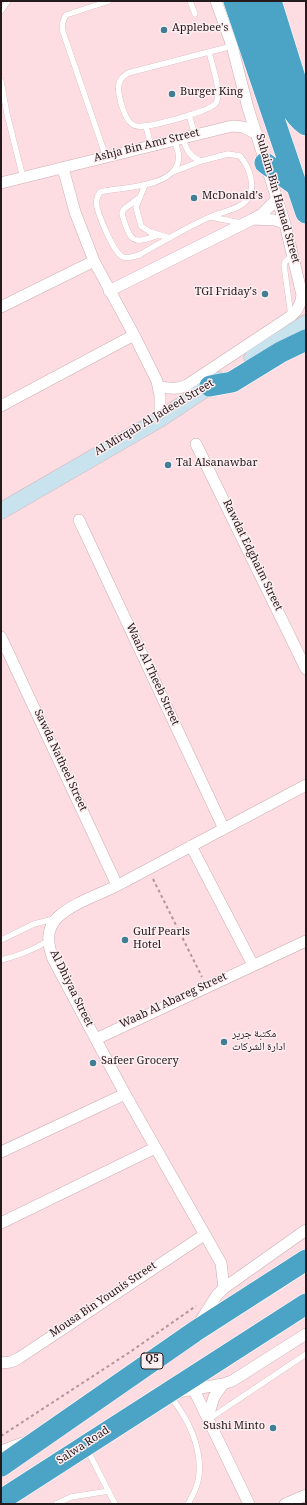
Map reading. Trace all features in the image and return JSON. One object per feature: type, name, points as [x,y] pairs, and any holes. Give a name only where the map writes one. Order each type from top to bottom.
[{"type":"highway","name":"Suhaim Bin Hamad Street","points":[[234,1],[306,214]]},
{"type":"highway","points":[[254,1],[286,101],[295,116],[306,126]]},
{"type":"highway","points":[[271,1],[306,113]]},
{"type":"highway","points":[[265,163],[297,186]]},
{"type":"highway","points":[[210,386],[232,382],[281,352],[306,340]]},
{"type":"highway","name":"Q5","points":[[1,1466],[194,1332],[306,1260]]},
{"type":"highway","name":"Salwa Road","points":[[1,1500],[306,1304]]},
{"type":"street","name":"Suhaim Bin Hamad Street","points":[[158,387],[172,389],[181,388],[187,385],[291,316],[297,310],[302,295],[285,224],[276,200],[258,134],[248,108],[232,46],[216,1]]},
{"type":"street","points":[[232,126],[243,116],[248,108]]},
{"type":"street","name":"Ashja Bin Amr Street","points":[[1,183],[232,126],[243,127],[258,134]]},
{"type":"street","points":[[63,168],[73,207],[94,261],[154,375],[158,387],[160,419]]},
{"type":"street","points":[[110,291],[262,214],[276,200]]},
{"type":"street","points":[[248,221],[275,220],[285,224]]},
{"type":"street","points":[[1,307],[94,261]]},
{"type":"street","name":"Al Mirqab Al Jadeed Street","points":[[1,511],[160,419],[306,323]]},
{"type":"street","points":[[1,406],[134,335]]},
{"type":"street","name":"Rawdat Edghaim Street","points":[[196,444],[306,669]]},
{"type":"street","name":"Waab Al Theeb Street","points":[[79,520],[224,828]]},
{"type":"street","name":"Sawda Natheel Street","points":[[1,637],[117,885]]},
{"type":"street","points":[[57,918],[70,909],[306,785]]},
{"type":"street","points":[[191,846],[253,965]]},
{"type":"street","name":"Al Dhiyaa Street","points":[[57,918],[50,929],[48,941],[53,959],[125,1094],[221,1263],[224,1288]]},
{"type":"street","name":"Waab Al Abareg Street","points":[[96,1039],[306,941]]},
{"type":"street","points":[[1,1152],[125,1094]]},
{"type":"street","points":[[1,1223],[155,1148]]},
{"type":"street","points":[[194,1332],[224,1288],[306,1230]]},
{"type":"street","name":"Mousa Bin Younis Street","points":[[1,1363],[11,1362],[19,1358],[204,1235]]},
{"type":"street","points":[[221,1263],[242,1274]]},
{"type":"street","name":"Salwa Road","points":[[168,1393],[194,1390],[223,1384],[243,1375],[306,1334]]},
{"type":"street","points":[[208,1418],[214,1397],[223,1384]]},
{"type":"street","points":[[194,1390],[249,1504]]},
{"type":"street","points":[[1,1451],[15,1445],[39,1440]]},
{"type":"street","points":[[285,1504],[306,1495]]},
{"type":"lane","points":[[1,11],[8,1]]},
{"type":"lane","points":[[106,157],[63,32],[62,24],[66,15],[109,1]]},
{"type":"lane","points":[[190,1],[195,14]]},
{"type":"lane","points":[[209,52],[218,88],[217,99],[213,107],[146,126],[133,125],[126,117],[119,92],[119,85],[123,76],[128,73],[232,46]]},
{"type":"lane","points":[[1,81],[7,114],[23,178]]},
{"type":"lane","points":[[189,115],[195,135]]},
{"type":"lane","points":[[146,126],[151,147]]},
{"type":"lane","points":[[178,140],[192,156],[201,161]]},
{"type":"lane","points":[[173,172],[178,162],[178,140]]},
{"type":"lane","points":[[228,154],[240,156],[245,162],[252,180],[251,193],[247,200],[242,204],[210,217],[138,255],[131,257],[119,255],[109,236],[98,208],[97,198],[100,192],[145,185],[159,181],[173,172],[201,161],[228,154]]},
{"type":"lane","points":[[145,185],[136,207],[141,226],[145,230],[170,238]]},
{"type":"lane","points":[[140,197],[124,209],[122,213],[130,236],[139,241],[159,235]]},
{"type":"lane","points":[[210,217],[248,221]]},
{"type":"lane","points":[[1,940],[34,924],[57,918]]},
{"type":"lane","points":[[1,960],[21,955],[48,941]]},
{"type":"lane","points":[[208,1418],[306,1354]]},
{"type":"lane","points":[[168,1393],[186,1420],[195,1440],[199,1459],[199,1475],[196,1489],[188,1504]]},
{"type":"lane","points":[[85,1446],[116,1504]]},
{"type":"lane","points":[[56,1504],[71,1497],[109,1491]]},
{"type":"path","points":[[148,869],[207,986]]},
{"type":"path","points":[[1,1436],[130,1352],[200,1302]]},
{"type":"place","name":"Applebee's","points":[[164,30]]},
{"type":"place","name":"Burger King","points":[[172,94]]},
{"type":"place","name":"McDonald's","points":[[194,198]]},
{"type":"place","name":"TGI Friday's","points":[[265,294]]},
{"type":"place","name":"Tal Alsanawbar","points":[[168,465]]},
{"type":"place","name":"Gulf Pearls Hotel","points":[[125,940]]},
{"type":"place","name":"مكتبة جرير ادارة الشركات","points":[[224,1042]]},
{"type":"place","name":"Safeer Grocery","points":[[93,1063]]},
{"type":"place","name":"Sushi Minto","points":[[273,1428]]}]
